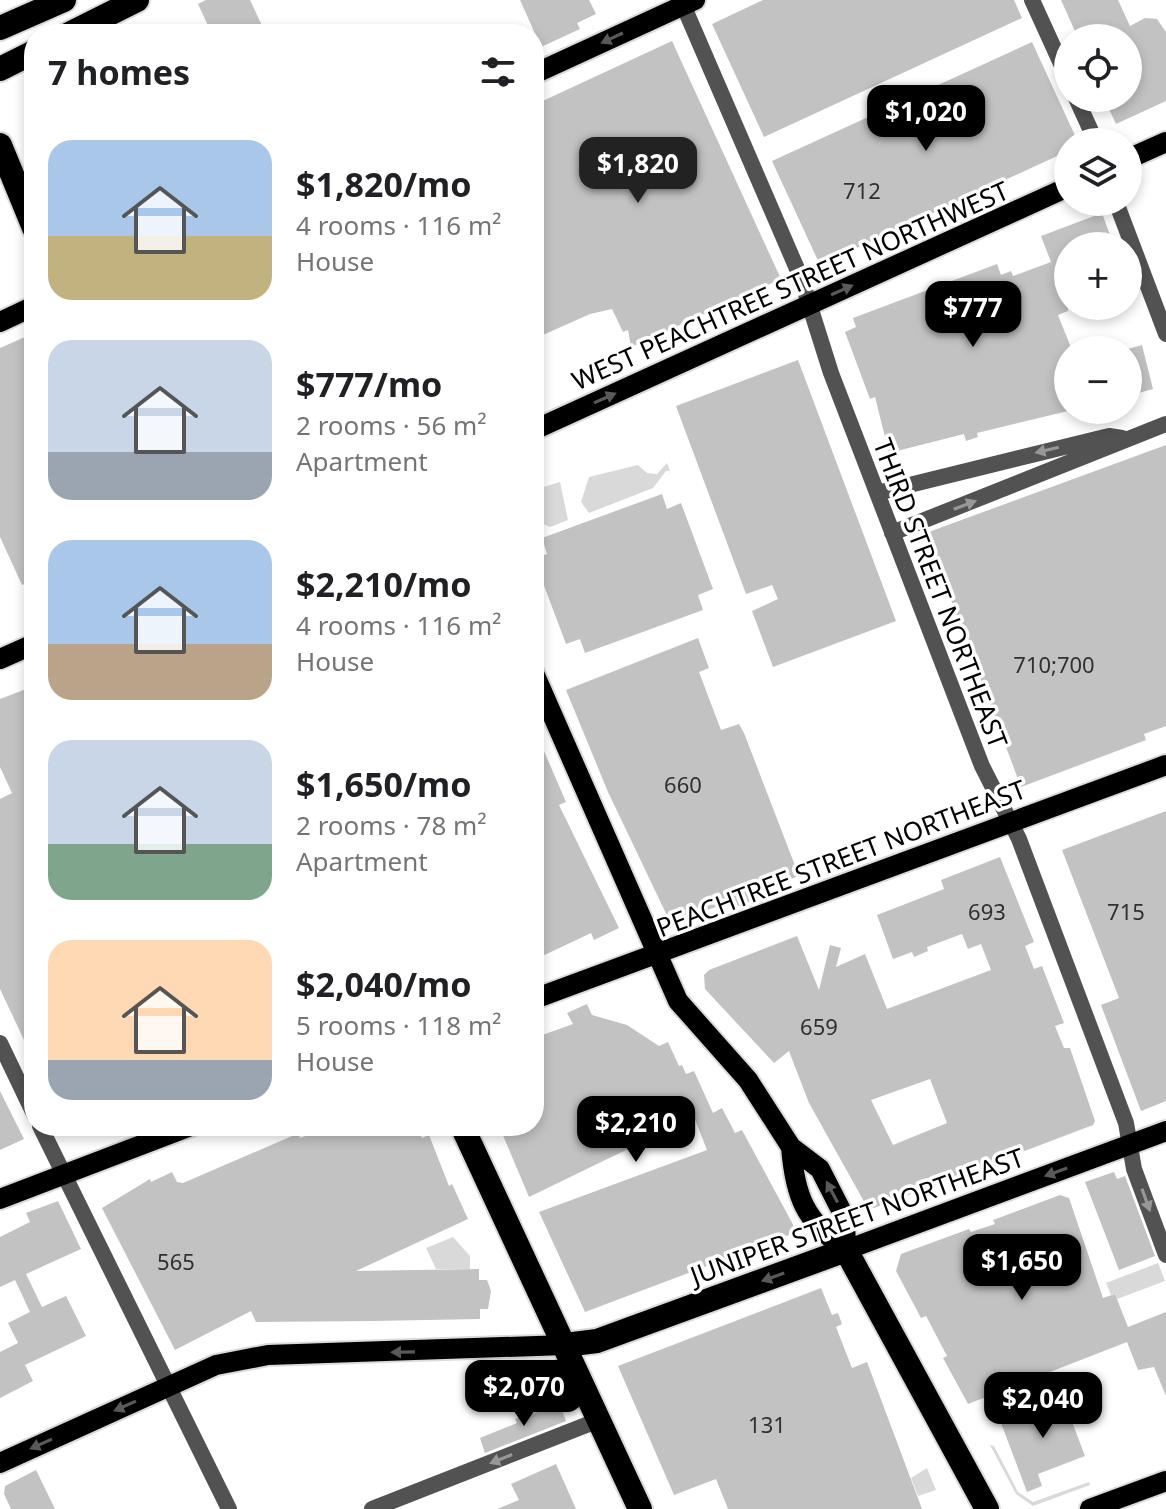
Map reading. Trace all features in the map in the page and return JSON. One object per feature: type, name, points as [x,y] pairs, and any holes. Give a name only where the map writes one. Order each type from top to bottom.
[{"type":"highway","points":[[0,28],[64,0]]},
{"type":"highway","points":[[89,24],[137,0]]},
{"type":"highway","points":[[0,69],[24,57]]},
{"type":"highway","points":[[0,145],[24,204]]},
{"type":"highway","points":[[467,1136],[640,1509]]},
{"type":"highway","points":[[846,1250],[987,1509]]},
{"type":"highway","name":"JUNIPER STREET NORTHEAST","points":[[565,1345],[597,1341],[846,1250]]},
{"type":"main road","points":[[544,69],[686,2]]},
{"type":"main road","points":[[1142,153],[1166,142]]},
{"type":"main road","name":"WEST PEACHTREE STREET NORTHWEST","points":[[544,425],[1054,193]]},
{"type":"main road","points":[[0,322],[24,311]]},
{"type":"main road","points":[[0,659],[24,648]]},
{"type":"main road","points":[[544,696],[678,1001],[748,1080],[791,1147],[820,1169],[845,1218],[846,1250]]},
{"type":"main road","name":"PEACHTREE STREET NORTHEAST","points":[[544,995],[1166,765]]},
{"type":"main road","name":"JUNIPER STREET NORTHEAST","points":[[846,1250],[1166,1131]]},
{"type":"main road","points":[[0,1199],[165,1136]]},
{"type":"main road","points":[[791,1147],[794,1185],[819,1231],[846,1250]]},
{"type":"main road","points":[[0,1463],[216,1365],[268,1355],[565,1345]]},
{"type":"main road","points":[[1090,1509],[1166,1481]]},
{"type":"street","points":[[1032,0],[1054,48]]},
{"type":"street","name":"THIRD STREET NORTHEAST","points":[[686,2],[801,278],[877,493],[982,766],[1019,839],[1122,1110],[1129,1145],[1166,1255]]},
{"type":"street","points":[[1121,216],[1166,334]]},
{"type":"street","points":[[877,493],[1109,436],[1122,438],[1166,424]]},
{"type":"street","points":[[892,533],[1113,448],[1122,438]]},
{"type":"street","points":[[0,1043],[24,1093]]},
{"type":"street","points":[[45,1136],[229,1509]]},
{"type":"street","points":[[372,1509],[599,1420]]},
{"type":"shaded area","points":[[667,463],[670,471],[666,471],[653,488],[589,513],[581,502],[589,477],[638,465],[647,473],[657,474]]},
{"type":"shaded area","points":[[560,482],[568,520],[550,527],[544,524],[544,487]]},
{"type":"shaded area","points":[[453,1237],[470,1256],[470,1269],[436,1269],[426,1248]]},
{"type":"shaded area","points":[[1158,1263],[1165,1281],[1117,1299],[1115,1294],[1111,1295],[1106,1283]]},
{"type":"shaded area","points":[[990,1445],[994,1446],[1018,1492],[1033,1502],[1089,1482],[1090,1485],[1033,1506],[1016,1494]]},
{"type":"shaded area","points":[[927,1468],[936,1490],[918,1496],[911,1478]]},
{"type":"building","points":[[206,0],[250,0],[261,24],[207,24],[198,4]]},
{"type":"building","points":[[520,0],[589,0],[596,14],[577,23],[580,29],[544,46],[544,24],[531,24]]},
{"type":"building","points":[[763,0],[1014,0],[1022,18],[764,137],[712,24]]},
{"type":"building","points":[[1061,0],[1118,0],[1129,24],[1072,24]]},
{"type":"building","points":[[1145,18],[1157,19],[1166,32],[1166,101],[1116,124],[1110,112],[1142,112],[1142,24],[1134,24]]},
{"type":"building","points":[[672,41],[781,279],[631,347],[628,330],[623,332],[612,309],[590,314],[544,335],[544,100]]},
{"type":"building","points":[[1032,42],[1054,90],[1054,112],[1064,112],[1072,128],[1054,128],[1054,157],[820,265],[772,161]]},
{"type":"building","points":[[1094,216],[1103,216],[1109,232],[1054,232],[1054,320],[1060,320],[1066,336],[1054,336],[1054,414],[977,433],[978,437],[966,441],[964,434],[889,453],[875,397],[870,399],[845,332],[856,327],[853,318],[997,264],[1001,275],[1011,271],[1013,276],[1051,262],[1041,236]]},
{"type":"building","points":[[24,337],[22,585],[0,537],[0,348]]},
{"type":"building","points":[[1142,345],[1153,389],[1142,392]]},
{"type":"building","points":[[798,360],[896,621],[773,667],[752,611],[778,599],[772,585],[746,594],[676,406]]},
{"type":"building","points":[[1166,445],[1166,726],[1144,734],[1146,740],[1021,787],[926,533]]},
{"type":"building","points":[[662,494],[667,509],[681,503],[713,589],[698,595],[703,610],[585,653],[580,639],[566,644],[544,586],[544,555],[547,554],[544,537]]},
{"type":"building","points":[[698,638],[709,668],[699,672],[721,730],[739,724],[744,733],[799,876],[757,891],[760,898],[733,908],[731,901],[671,924],[608,792],[566,690]]},
{"type":"building","points":[[24,690],[24,1040],[0,989],[0,799],[12,793],[0,767],[0,699]]},
{"type":"building","points":[[544,751],[566,802],[559,805],[619,928],[594,940],[591,933],[544,955]]},
{"type":"building","points":[[1166,811],[1166,1101],[1141,1111],[1101,1005],[1119,998],[1062,850]]},
{"type":"building","points":[[1000,857],[1034,942],[1025,946],[1034,969],[1042,966],[1064,1023],[1055,1026],[1064,1048],[1070,1048],[1095,1121],[1093,1125],[874,1208],[866,1205],[809,1103],[789,1051],[774,1063],[705,989],[704,975],[709,970],[797,936],[819,990],[830,945],[841,948],[836,967],[865,954],[887,1009],[991,970],[981,944],[968,949],[962,934],[927,947],[928,951],[914,957],[912,952],[893,959],[877,915],[944,889],[941,880]],"holes":[[[930,1079],[947,1123],[893,1145],[871,1100]]]},
{"type":"building","points":[[587,1004],[592,1015],[627,1025],[659,1046],[668,1042],[686,1074],[694,1071],[713,1113],[722,1108],[735,1133],[742,1130],[797,1232],[585,1312],[539,1212],[707,1150],[694,1117],[529,1197],[503,1136],[544,1136],[544,1034],[573,1024],[567,1013]]},
{"type":"building","points":[[0,1091],[24,1139],[0,1150]]},
{"type":"building","points":[[292,1136],[429,1136],[449,1186],[452,1184],[468,1219],[356,1271],[479,1269],[479,1280],[487,1280],[491,1291],[488,1309],[480,1309],[480,1319],[256,1322],[251,1311],[175,1350],[102,1208],[150,1179],[151,1182],[172,1172],[177,1182],[183,1183]]},
{"type":"building","points":[[1114,1172],[1117,1179],[1125,1176],[1155,1256],[1119,1270],[1085,1182]]},
{"type":"building","points":[[1060,1195],[1069,1198],[1103,1298],[1115,1294],[1128,1327],[1166,1312],[1166,1396],[1154,1367],[1138,1370],[1127,1342],[968,1404],[943,1358],[947,1356],[926,1316],[921,1318],[896,1271],[901,1254],[969,1229],[971,1232],[995,1224],[993,1220]]},
{"type":"building","points":[[58,1201],[81,1249],[26,1274],[42,1307],[66,1296],[86,1336],[25,1365],[33,1381],[0,1398],[0,1352],[18,1343],[8,1323],[30,1312],[15,1280],[0,1287],[0,1237],[30,1222],[26,1213]]},
{"type":"building","points":[[821,1288],[832,1315],[838,1313],[842,1324],[836,1327],[852,1368],[867,1362],[922,1509],[728,1509],[716,1479],[674,1495],[618,1366]]},
{"type":"building","points":[[1061,1393],[1085,1456],[1038,1474],[1042,1486],[1027,1492],[1001,1423],[1029,1413],[1026,1406]]},
{"type":"building","points":[[560,1405],[566,1421],[485,1453],[480,1438],[517,1423],[515,1419]]},
{"type":"building","points":[[556,1464],[576,1509],[497,1509],[519,1500],[511,1484]]},
{"type":"building","points":[[36,1470],[55,1509],[11,1509],[4,1494],[5,1486]]}]
